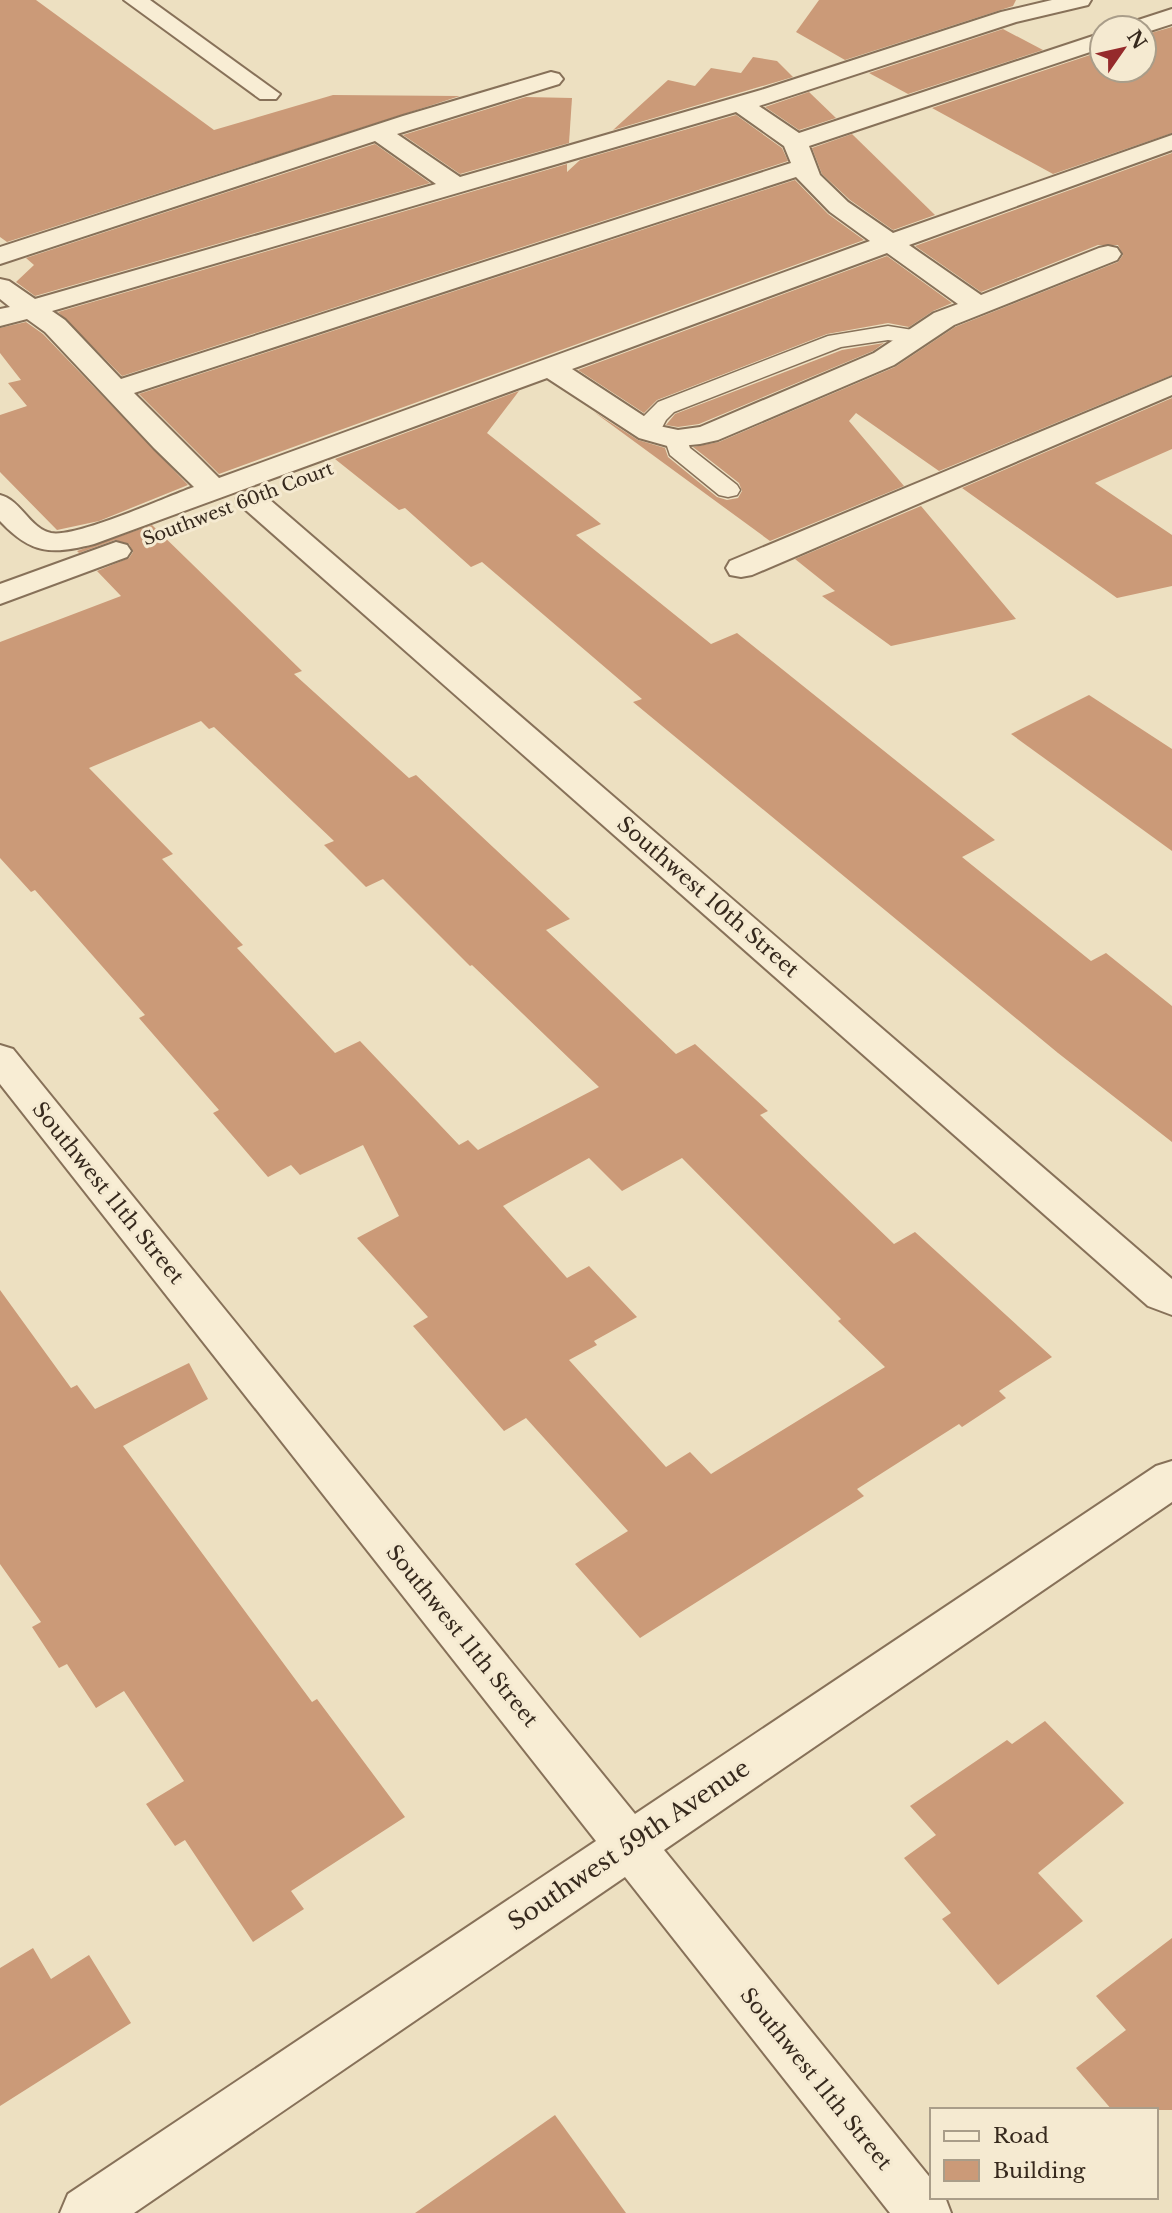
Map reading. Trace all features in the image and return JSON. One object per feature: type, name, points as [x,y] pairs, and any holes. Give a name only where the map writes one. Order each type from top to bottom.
[{"type":"street","points":[[135,0],[268,94]]},
{"type":"street","points":[[0,318],[739,103],[1009,17],[1080,0]]},
{"type":"street","points":[[116,390],[800,154],[841,129],[1088,45]]},
{"type":"street","points":[[0,256],[378,132],[551,79]]},
{"type":"street","points":[[739,103],[800,154],[809,178],[839,207],[892,242],[977,305]]},
{"type":"street","points":[[378,132],[455,185]]},
{"type":"street","points":[[0,504],[36,539],[46,544],[83,538],[1172,142]]},
{"type":"street","points":[[550,367],[649,432],[677,440],[708,434],[884,359],[944,318],[1108,254]]},
{"type":"street","points":[[0,287],[55,326],[214,490]]},
{"type":"street","points":[[741,568],[1172,385]]},
{"type":"street","name":"Southwest 60th Court","points":[[0,595],[476,415]]},
{"type":"street","name":"Southwest 10th Street","points":[[251,499],[1169,1303]]},
{"type":"street","name":"Southwest 11th Street","points":[[0,1058],[924,2213]]},
{"type":"street","name":"Southwest 59th Avenue","points":[[87,2213],[1172,1479]]},
{"type":"lane","points":[[649,432],[655,417],[666,407],[836,341],[888,333],[917,337]]},
{"type":"lane","points":[[677,440],[678,450],[728,490]]},
{"type":"building","points":[[0,0],[36,0],[214,130],[333,95],[460,96],[7,242],[0,237]]},
{"type":"building","points":[[819,0],[1016,0],[1013,6],[845,60],[796,32]]},
{"type":"building","points":[[1172,27],[1172,133],[1053,174],[932,108],[1088,56],[1088,84],[1158,84],[1158,31]]},
{"type":"building","points":[[1003,29],[1043,50],[908,94],[869,73]]},
{"type":"building","points":[[753,57],[777,61],[793,77],[613,130],[668,80],[695,86],[711,68],[741,73]]},
{"type":"building","points":[[809,92],[836,118],[799,130],[765,107]]},
{"type":"building","points":[[526,97],[572,98],[569,143],[460,174],[403,135]]},
{"type":"building","points":[[736,115],[782,148],[788,161],[122,376],[58,312],[567,164],[567,172],[580,160]]},
{"type":"building","points":[[852,134],[935,215],[893,230],[850,200],[822,174],[812,148]]},
{"type":"building","points":[[375,144],[430,183],[35,296],[16,282],[34,265],[26,258]]},
{"type":"building","points":[[1172,153],[1172,375],[939,471],[856,413],[849,421],[904,486],[770,541],[594,412],[638,440],[665,448],[668,457],[717,497],[727,500],[738,498],[742,491],[739,483],[693,447],[719,442],[895,367],[955,327],[1118,262],[1123,255],[1118,245],[1098,245],[981,292],[915,246]]},
{"type":"building","points":[[795,180],[828,214],[864,240],[219,474],[139,394]]},
{"type":"building","points":[[887,256],[952,303],[933,311],[909,327],[888,323],[827,334],[657,400],[644,413],[578,370]]},
{"type":"building","points":[[26,322],[43,334],[188,485],[99,521],[57,530],[0,472],[0,415],[27,406],[8,383],[21,380],[0,353],[0,328]]},
{"type":"building","points":[[884,343],[873,351],[699,424],[678,427],[666,425],[675,414],[842,350]]},
{"type":"building","points":[[519,391],[487,433],[601,524],[576,535],[711,644],[737,633],[995,840],[962,857],[1091,961],[1106,953],[1172,1006],[1172,1142],[1058,1053],[633,702],[642,699],[482,562],[471,567],[405,508],[399,510],[335,459]]},
{"type":"building","points":[[1172,398],[1172,449],[1095,483],[1172,535],[1172,586],[1117,598],[962,488]]},
{"type":"building","points":[[921,506],[1016,619],[891,646],[822,596],[835,591],[795,559]]},
{"type":"building","points":[[152,525],[302,671],[294,674],[409,778],[416,775],[570,919],[546,930],[676,1054],[695,1044],[768,1111],[760,1115],[894,1244],[915,1232],[1052,1357],[999,1391],[1006,1398],[962,1427],[959,1424],[857,1489],[864,1496],[640,1638],[575,1564],[628,1531],[526,1418],[504,1431],[413,1326],[428,1317],[357,1238],[399,1216],[363,1145],[300,1175],[291,1165],[268,1177],[213,1113],[219,1110],[139,1018],[145,1015],[35,890],[31,892],[0,858],[0,642],[121,596],[97,571],[129,558],[133,552],[129,544],[115,540],[79,553],[77,551]],"holes":[[[201,721],[209,729],[214,727],[334,841],[324,845],[366,887],[383,879],[470,966],[599,1087],[478,1150],[468,1140],[459,1145],[360,1041],[335,1053],[237,948],[243,945],[162,859],[173,854],[89,768]],[[589,1158],[622,1191],[682,1158],[885,1367],[711,1474],[690,1452],[666,1467],[569,1360],[597,1345],[594,1341],[637,1317],[589,1266],[567,1278],[503,1206]]]},
{"type":"building","points":[[1089,695],[1172,749],[1172,851],[1011,734]]},
{"type":"building","points":[[0,1290],[71,1388],[77,1385],[95,1409],[189,1363],[208,1399],[123,1446],[312,1702],[317,1699],[405,1817],[291,1891],[304,1909],[253,1942],[185,1840],[175,1846],[146,1804],[184,1781],[124,1691],[96,1708],[67,1664],[59,1668],[32,1627],[41,1622],[0,1564]]},
{"type":"building","points":[[1045,1721],[1124,1803],[1038,1873],[1083,1921],[998,1985],[942,1919],[951,1913],[904,1858],[936,1835],[910,1806],[1007,1740],[1012,1744]]},
{"type":"building","points":[[1172,1938],[1172,2110],[1110,2108],[1076,2068],[1126,2030],[1096,1996]]},
{"type":"building","points":[[33,1948],[51,1979],[89,1955],[131,2023],[0,2106],[0,1968]]},
{"type":"building","points":[[555,2115],[626,2213],[415,2213]]}]
